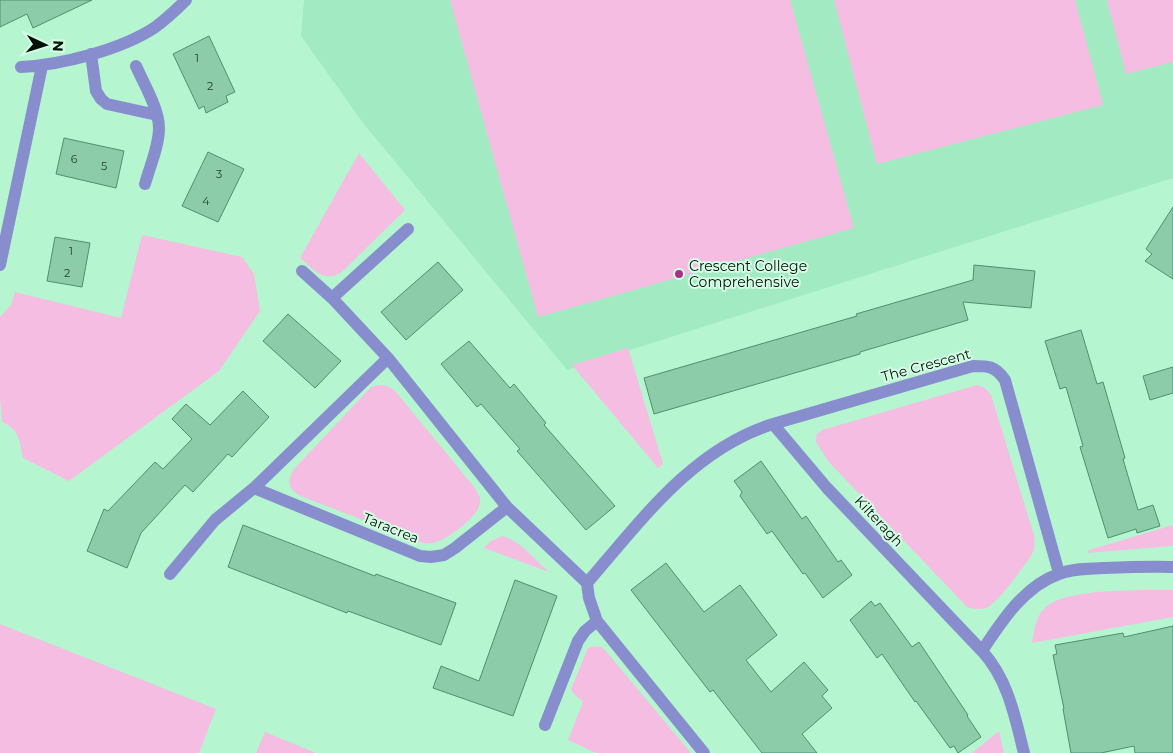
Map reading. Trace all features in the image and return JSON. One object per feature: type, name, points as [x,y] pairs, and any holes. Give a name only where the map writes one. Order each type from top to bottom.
[{"type":"street","points":[[21,67],[42,66],[91,54],[125,43],[153,28],[186,0]]},
{"type":"street","points":[[91,54],[96,91],[100,99],[108,104],[157,115]]},
{"type":"street","points":[[0,265],[42,66]]},
{"type":"street","points":[[136,66],[157,115],[159,128],[158,141],[145,184]]},
{"type":"street","points":[[332,298],[408,230]]},
{"type":"street","points":[[302,271],[332,298],[388,358],[507,507],[587,583],[591,605],[597,621],[704,753]]},
{"type":"street","points":[[170,574],[208,527],[254,488],[388,358]]},
{"type":"street","name":"The Crescent","points":[[773,424],[973,366],[988,366],[998,370],[1005,380],[1059,573]]},
{"type":"street","points":[[587,583],[663,495],[684,475],[740,437],[773,424]]},
{"type":"street","name":"Kilteragh","points":[[773,424],[827,488],[982,651]]},
{"type":"street","name":"Taracrea","points":[[254,488],[420,556],[431,557],[444,555],[455,548],[507,507]]},
{"type":"street","points":[[1024,753],[1012,705],[992,662],[982,651],[1000,624],[1021,600],[1039,584],[1059,573],[1080,570],[1173,567]]},
{"type":"street","points":[[545,725],[578,641],[585,631],[597,621]]},
{"type":"shaded area","name":"Crescent College Comprehensive","points":[[304,0],[1173,0],[1173,178],[567,370],[363,123],[301,36]]},
{"type":"shaded area","points":[[450,0],[790,0],[854,228],[538,317]]},
{"type":"shaded area","points":[[834,0],[1075,0],[1103,105],[877,164]]},
{"type":"shaded area","points":[[1107,0],[1173,0],[1173,62],[1126,74]]},
{"type":"shaded area","points":[[359,153],[405,210],[342,272],[324,276],[300,258]]},
{"type":"shaded area","points":[[142,235],[242,257],[254,274],[260,311],[219,371],[69,481],[23,458],[16,432],[2,422],[0,398],[0,317],[11,305],[15,292],[121,318]]},
{"type":"shaded area","points":[[628,348],[663,464],[658,468],[572,365]]},
{"type":"shaded area","points":[[377,385],[388,386],[396,392],[475,488],[479,496],[479,505],[476,512],[446,538],[429,543],[420,542],[303,497],[291,489],[289,482],[294,469],[371,387]]},
{"type":"shaded area","points":[[977,385],[985,388],[991,395],[1034,535],[1034,542],[1031,556],[997,600],[986,608],[974,609],[967,607],[828,461],[816,442],[817,434],[822,430]]},
{"type":"shaded area","points":[[1173,525],[1173,546],[1087,553],[1089,550]]},
{"type":"shaded area","points":[[502,536],[521,546],[549,572],[484,548],[491,541]]},
{"type":"shaded area","points":[[1173,590],[1173,617],[1032,643],[1038,617],[1051,603],[1075,595],[1105,591]]},
{"type":"shaded area","points":[[0,624],[216,709],[199,753],[0,753]]},
{"type":"shaded area","points":[[594,646],[605,650],[691,753],[596,753],[568,740],[583,702],[571,689],[588,648]]},
{"type":"shaded area","points":[[999,731],[1004,753],[972,753]]},
{"type":"shaded area","points":[[265,732],[316,753],[256,753]]},
{"type":"building","points":[[0,0],[92,0],[33,28],[27,14],[0,27]]},
{"type":"building","points":[[209,36],[235,92],[226,96],[228,102],[206,113],[204,106],[199,109],[173,54]]},
{"type":"building","points":[[64,138],[124,151],[116,188],[56,174]]},
{"type":"building","points":[[208,152],[244,169],[218,222],[182,206]]},
{"type":"building","points":[[1173,207],[1173,279],[1145,261],[1152,254],[1146,249]]},
{"type":"building","points":[[55,237],[90,243],[82,287],[47,281]]},
{"type":"building","points":[[438,262],[463,290],[406,340],[381,312]]},
{"type":"building","points":[[974,265],[1035,271],[1031,308],[963,302],[968,320],[860,352],[860,354],[654,414],[644,378],[973,280]]},
{"type":"building","points":[[288,314],[341,361],[315,388],[263,341]]},
{"type":"building","points":[[1081,330],[1097,384],[1103,382],[1138,510],[1153,505],[1160,526],[1137,533],[1136,529],[1108,538],[1080,447],[1083,446],[1066,387],[1060,389],[1045,341]]},
{"type":"building","points":[[469,341],[510,388],[514,384],[546,423],[544,425],[615,506],[586,530],[517,451],[520,449],[481,404],[477,407],[441,364]]},
{"type":"building","points":[[1173,367],[1173,393],[1150,400],[1143,376]]},
{"type":"building","points":[[243,391],[269,417],[232,457],[228,454],[193,492],[185,485],[141,533],[127,568],[87,551],[104,509],[108,511],[155,462],[163,469],[192,439],[172,419],[186,404],[210,425]]},
{"type":"building","points":[[761,461],[802,519],[806,516],[838,562],[841,560],[852,575],[823,598],[772,531],[767,534],[740,496],[742,492],[734,481]]},
{"type":"building","points":[[243,525],[375,576],[376,574],[456,603],[441,645],[348,611],[347,613],[228,567]]},
{"type":"building","points":[[666,563],[704,612],[740,585],[777,635],[746,660],[771,692],[804,662],[828,690],[822,696],[832,708],[802,734],[817,753],[762,753],[713,690],[710,692],[631,590]]},
{"type":"building","points":[[515,580],[557,596],[513,716],[433,688],[441,666],[479,681]]},
{"type":"building","points":[[871,601],[875,606],[880,603],[912,647],[919,642],[981,737],[958,753],[954,746],[950,748],[882,654],[877,658],[850,620]]},
{"type":"building","points":[[1173,626],[1173,753],[1135,753],[1134,746],[1101,753],[1071,753],[1053,655],[1057,654],[1055,645],[1123,633],[1124,637]]},
{"type":"place","name":"Crescent College Comprehensive","points":[[679,274]]}]
